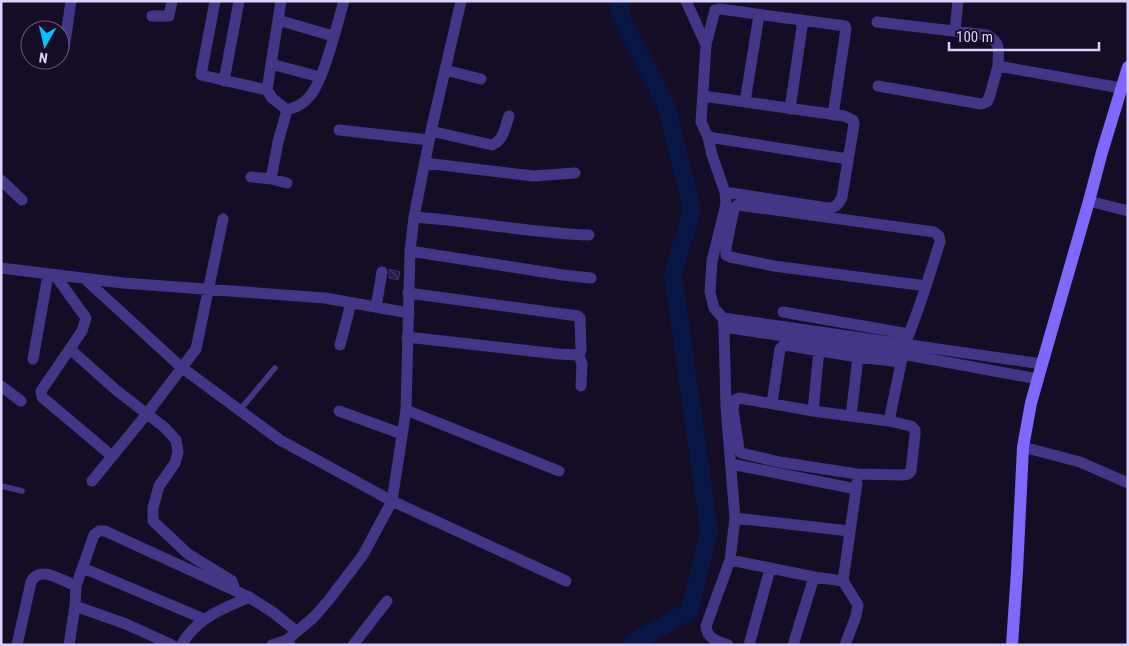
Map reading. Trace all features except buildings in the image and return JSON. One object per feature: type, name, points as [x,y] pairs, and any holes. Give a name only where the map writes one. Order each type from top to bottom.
[{"type":"street","points":[[68,20],[71,1]]},
{"type":"street","points":[[152,16],[169,16],[172,1]]},
{"type":"street","points":[[216,1],[201,76],[268,90]]},
{"type":"street","points":[[224,81],[239,1]]},
{"type":"street","points":[[281,1],[268,90],[272,98],[287,110]]},
{"type":"street","points":[[287,110],[302,104],[310,96],[320,77],[344,1]]},
{"type":"street","points":[[272,645],[288,642],[296,631],[314,617],[328,602],[363,555],[392,501],[406,410],[408,293],[414,217],[430,136],[461,1]]},
{"type":"street","points":[[686,1],[706,45]]},
{"type":"street","points":[[955,30],[958,1]]},
{"type":"street","points":[[728,645],[711,638],[706,632],[706,626],[730,560],[735,518],[726,407],[723,322],[714,308],[710,292],[712,261],[725,211],[725,192],[708,137],[701,122],[706,45],[715,10],[720,9],[842,24],[845,26],[833,115]]},
{"type":"street","points":[[745,102],[759,15]]},
{"type":"street","points":[[278,20],[333,36]]},
{"type":"street","points":[[790,109],[803,20]]},
{"type":"street","points":[[877,22],[987,35],[995,39],[999,46],[998,66],[987,102],[980,104],[878,86]]},
{"type":"street","points":[[271,64],[320,77]]},
{"type":"street","points":[[998,66],[1121,88]]},
{"type":"street","points":[[1012,645],[1023,447],[1042,364],[1128,67]]},
{"type":"street","points":[[445,70],[481,79]]},
{"type":"street","points":[[703,96],[850,117],[854,120],[842,197],[838,205],[833,208],[725,192]]},
{"type":"street","points":[[271,179],[278,142],[287,110]]},
{"type":"street","points":[[339,130],[430,136],[492,145],[497,143],[502,136],[509,116]]},
{"type":"street","points":[[708,137],[848,159]]},
{"type":"street","points":[[425,164],[533,176],[575,173]]},
{"type":"street","points":[[251,177],[287,183]]},
{"type":"street","points":[[1,180],[22,200]]},
{"type":"street","points":[[1089,201],[1128,211]]},
{"type":"street","points":[[889,421],[904,348],[926,286],[940,242],[939,236],[934,232],[738,205],[734,208],[726,248],[726,255],[730,257],[774,266],[926,286]]},
{"type":"street","points":[[414,217],[458,220],[560,234],[588,235]]},
{"type":"street","points":[[92,481],[146,415],[196,349],[210,290],[223,219]]},
{"type":"street","points":[[410,251],[590,278]]},
{"type":"street","points":[[1,268],[85,279],[295,295],[409,313]]},
{"type":"street","points":[[376,307],[382,272]]},
{"type":"street","points":[[52,275],[86,318],[82,330],[41,391],[42,397],[112,456]]},
{"type":"street","points":[[33,358],[52,275]]},
{"type":"street","points":[[85,279],[181,367],[280,440],[392,501],[566,581]]},
{"type":"street","points":[[408,293],[578,316],[580,318],[579,354],[582,364],[582,386]]},
{"type":"street","points":[[340,345],[351,303]]},
{"type":"street","points":[[783,312],[997,373],[1038,379]]},
{"type":"street","points":[[723,322],[904,348]]},
{"type":"street","points":[[408,337],[558,354],[579,354]]},
{"type":"street","points":[[772,404],[780,349],[784,345],[858,357],[904,348]]},
{"type":"street","points":[[70,349],[146,415],[164,427],[176,440],[178,452],[175,463],[159,486],[153,508],[153,521],[188,554],[232,581],[235,590]]},
{"type":"street","points":[[813,410],[820,350]]},
{"type":"street","points":[[925,353],[1000,358],[1042,364]]},
{"type":"street","points":[[851,416],[858,357]]},
{"type":"street","points":[[997,373],[1000,358]]},
{"type":"street","points":[[1,386],[21,401]]},
{"type":"street","points":[[739,398],[889,421],[911,426],[915,430],[911,471],[903,475],[857,474],[778,462],[742,453],[739,449],[734,417],[735,400],[739,398]]},
{"type":"street","points":[[406,410],[559,471]]},
{"type":"street","points":[[339,411],[402,434]]},
{"type":"street","points":[[1023,447],[1080,462],[1128,483]]},
{"type":"street","points":[[731,464],[856,489]]},
{"type":"street","points":[[845,645],[858,605],[843,581],[857,474]]},
{"type":"street","points":[[735,518],[850,532]]},
{"type":"street","points":[[69,645],[76,586],[94,536],[99,531],[105,531],[249,597],[274,613],[296,631]]},
{"type":"street","points":[[730,560],[843,581]]},
{"type":"street","points":[[83,568],[204,618]]},
{"type":"street","points":[[749,645],[770,568]]},
{"type":"street","points":[[17,645],[34,576],[44,573],[76,586]]},
{"type":"street","points":[[793,645],[814,577]]},
{"type":"street","points":[[181,645],[192,628],[204,618],[249,597]]},
{"type":"street","points":[[353,645],[387,601]]},
{"type":"street","points":[[75,606],[126,624],[172,645]]},
{"type":"lane","points":[[239,411],[275,368]]},
{"type":"lane","points":[[1,486],[22,491]]},
{"type":"waterway","points":[[620,1],[620,15],[666,106],[692,210],[673,274],[709,531],[690,611],[631,645]]}]
